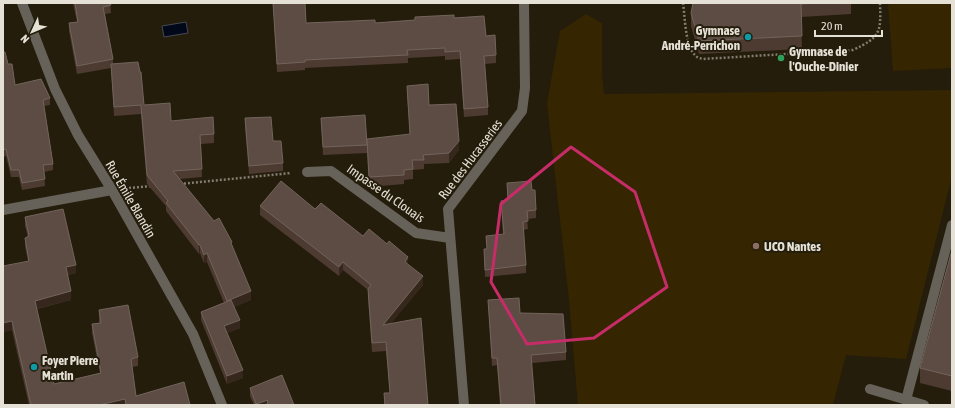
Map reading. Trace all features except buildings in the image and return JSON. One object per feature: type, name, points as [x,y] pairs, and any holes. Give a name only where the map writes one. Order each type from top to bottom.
[{"type":"street","name":"Rue Émile Blandin","points":[[22,3],[55,89],[78,135],[112,190],[193,334],[222,405]]},
{"type":"street","name":"Rue des Hucasseries","points":[[464,405],[448,209],[522,111],[525,88],[524,3]]},
{"type":"street","name":"Impasse du Clouais","points":[[307,172],[331,171],[416,233],[450,238]]},
{"type":"street","points":[[3,210],[112,190]]},
{"type":"street","points":[[906,400],[952,225]]},
{"type":"street","points":[[870,389],[924,405]]},
{"type":"path","points":[[683,3],[689,46],[698,58],[703,59],[853,50],[865,45],[878,34],[881,24],[880,3]]},
{"type":"path","points":[[174,184],[307,172]]},
{"type":"path","points":[[112,190],[159,186]]},
{"type":"highlighted area","points":[[571,147],[635,192],[667,287],[594,338],[527,344],[491,282],[501,204]]},
{"type":"shaded area","points":[[888,3],[952,3],[952,68],[893,71]]},
{"type":"shaded area","name":"UCO Nantes","points":[[586,14],[602,23],[602,74],[604,94],[952,90],[952,176],[906,359],[846,355],[833,405],[578,405],[569,300],[547,103],[560,31]]},
{"type":"water","points":[[186,22],[188,33],[164,37],[162,26]]},
{"type":"place","name":"Gymnase André-Perrichon","points":[[748,37]]},
{"type":"place","name":"Gymnase de l'Ouche-Dinier","points":[[781,58]]},
{"type":"place","name":"UCO Nantes","points":[[756,246]]},
{"type":"place","name":"Foyer Pierre Martin","points":[[34,367]]}]
